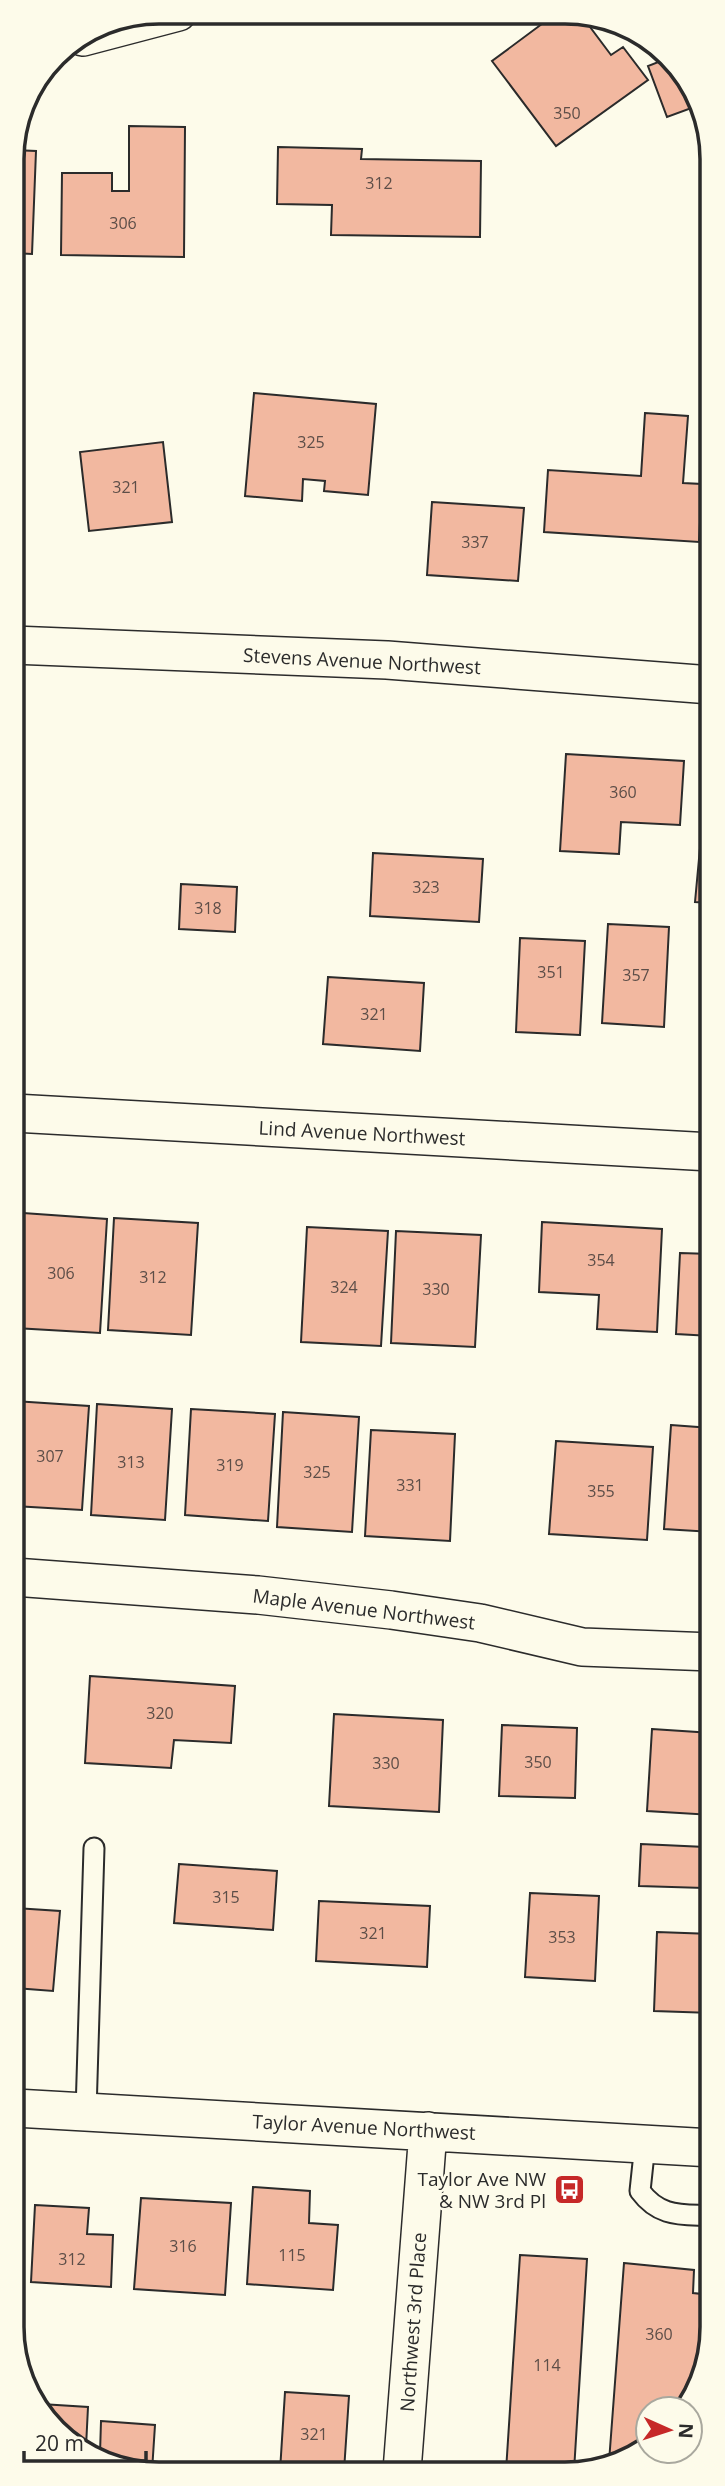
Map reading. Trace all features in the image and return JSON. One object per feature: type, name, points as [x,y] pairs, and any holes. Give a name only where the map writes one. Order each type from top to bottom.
[{"type":"street","name":"Stevens Avenue Northwest","points":[[25,645],[387,660],[700,684]]},
{"type":"street","name":"Lind Avenue Northwest","points":[[25,1114],[700,1151]]},
{"type":"street","name":"Maple Avenue Northwest","points":[[24,1578],[258,1595],[391,1610],[480,1623],[582,1647],[700,1652]]},
{"type":"street","name":"Taylor Avenue Northwest","points":[[24,2109],[700,2147]]},
{"type":"street","name":"Northwest 3rd Place","points":[[403,2462],[428,2131]]},
{"type":"lane","points":[[86,2112],[94,1848]]},
{"type":"lane","points":[[645,2144],[640,2191],[650,2204],[672,2213],[700,2215]]},
{"type":"building","points":[[542,24],[590,27],[611,55],[623,47],[648,80],[556,146],[492,61]]},
{"type":"building","points":[[659,62],[661,64],[678,85],[690,108],[667,117],[648,66]]},
{"type":"building","points":[[129,126],[185,127],[184,257],[61,255],[62,173],[112,173],[112,191],[129,191]]},
{"type":"building","points":[[278,147],[362,149],[361,159],[481,161],[480,237],[331,235],[332,205],[277,204]]},
{"type":"building","points":[[25,151],[36,151],[32,254],[25,254]]},
{"type":"building","points":[[254,393],[376,404],[368,495],[324,491],[325,481],[303,479],[302,501],[245,496]]},
{"type":"building","points":[[645,413],[688,416],[683,483],[700,484],[699,542],[544,532],[548,470],[641,476]]},
{"type":"building","points":[[163,442],[172,522],[89,531],[80,452]]},
{"type":"building","points":[[432,502],[524,508],[518,581],[427,575]]},
{"type":"building","points":[[566,754],[684,761],[680,825],[621,822],[619,854],[560,851]]},
{"type":"building","points":[[700,848],[700,902],[695,902]]},
{"type":"building","points":[[373,853],[483,859],[479,922],[370,916]]},
{"type":"building","points":[[181,884],[237,887],[235,932],[179,929]]},
{"type":"building","points":[[608,924],[669,927],[664,1027],[602,1023]]},
{"type":"building","points":[[520,938],[585,941],[580,1035],[516,1032]]},
{"type":"building","points":[[328,977],[424,983],[420,1051],[323,1044]]},
{"type":"building","points":[[25,1213],[107,1219],[100,1333],[24,1329]]},
{"type":"building","points":[[114,1218],[198,1223],[191,1335],[108,1330]]},
{"type":"building","points":[[542,1222],[662,1229],[657,1332],[597,1329],[599,1295],[539,1292]]},
{"type":"building","points":[[307,1227],[388,1231],[381,1346],[301,1342]]},
{"type":"building","points":[[396,1231],[481,1235],[475,1347],[391,1343]]},
{"type":"building","points":[[680,1253],[700,1254],[700,1335],[676,1334]]},
{"type":"building","points":[[24,1402],[89,1406],[82,1510],[24,1507]]},
{"type":"building","points":[[97,1404],[172,1409],[165,1520],[91,1515]]},
{"type":"building","points":[[191,1409],[275,1414],[268,1521],[185,1515]]},
{"type":"building","points":[[283,1412],[359,1417],[352,1532],[277,1527]]},
{"type":"building","points":[[671,1425],[700,1427],[700,1531],[664,1529]]},
{"type":"building","points":[[371,1430],[455,1434],[450,1541],[365,1536]]},
{"type":"building","points":[[556,1441],[653,1447],[647,1540],[549,1534]]},
{"type":"building","points":[[90,1676],[235,1686],[231,1743],[174,1740],[171,1768],[85,1763]]},
{"type":"building","points":[[334,1714],[443,1720],[439,1812],[329,1806]]},
{"type":"building","points":[[502,1725],[577,1728],[575,1798],[499,1796]]},
{"type":"building","points":[[652,1729],[700,1732],[700,1814],[647,1811]]},
{"type":"building","points":[[641,1844],[700,1847],[700,1888],[639,1886]]},
{"type":"building","points":[[179,1864],[277,1871],[273,1930],[174,1923]]},
{"type":"building","points":[[530,1893],[599,1896],[595,1981],[525,1977]]},
{"type":"building","points":[[319,1901],[430,1906],[427,1967],[316,1961]]},
{"type":"building","points":[[24,1909],[60,1911],[53,1991],[24,1989]]},
{"type":"building","points":[[657,1932],[700,1934],[700,2013],[654,2011]]},
{"type":"building","points":[[253,2187],[310,2191],[309,2223],[338,2225],[333,2290],[247,2284]]},
{"type":"building","points":[[141,2198],[231,2203],[225,2295],[134,2289]]},
{"type":"building","points":[[35,2205],[89,2208],[87,2234],[113,2235],[111,2287],[31,2282]]},
{"type":"building","points":[[520,2255],[587,2259],[575,2461],[507,2462]]},
{"type":"building","points":[[624,2263],[694,2270],[693,2293],[700,2294],[700,2326],[698,2353],[687,2386],[682,2395],[634,2395],[634,2442],[610,2454]]},
{"type":"building","points":[[285,2392],[349,2396],[345,2462],[281,2462]]},
{"type":"building","points":[[49,2405],[88,2407],[86,2440],[64,2422]]},
{"type":"building","points":[[101,2421],[155,2425],[153,2461],[133,2459],[100,2448]]},
{"type":"place","name":"Taylor Ave NW & NW 3rd Pl","points":[[569,2190]]}]
